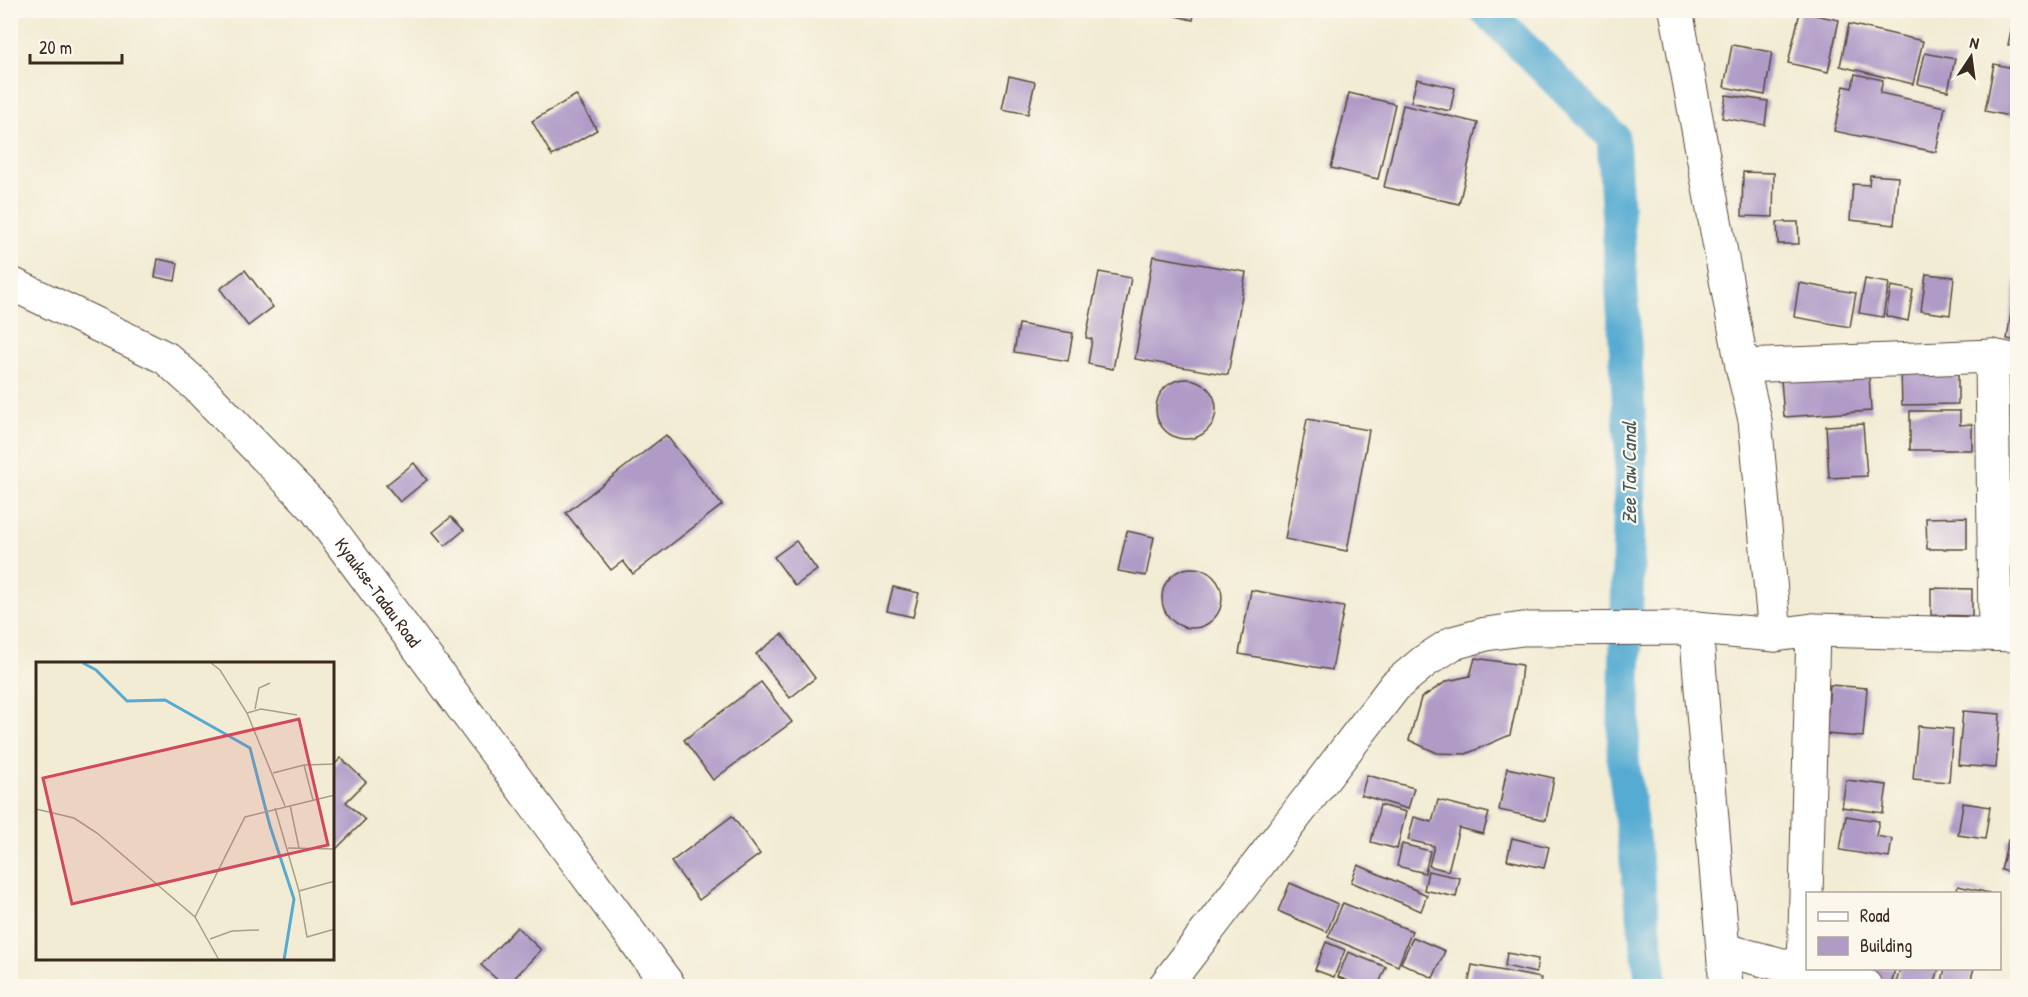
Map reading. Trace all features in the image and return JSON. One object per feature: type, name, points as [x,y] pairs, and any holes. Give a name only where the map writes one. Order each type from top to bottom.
[{"type":"street","points":[[1676,10],[1742,366],[1755,420],[1775,635]]},
{"type":"street","name":"Kyaukse-Tadau Road","points":[[10,283],[166,358],[198,387],[315,508],[669,987]]},
{"type":"street","points":[[1165,987],[1395,686],[1425,661],[1453,643],[1486,634],[1552,627],[1696,628],[1775,635],[1813,630],[2006,634],[2005,358],[1742,366]]},
{"type":"street","points":[[1696,628],[1726,987]]},
{"type":"street","points":[[1806,892],[1813,630]]},
{"type":"street","points":[[1804,970],[1806,894]]},
{"type":"street","points":[[1724,950],[1865,987]]},
{"type":"building","points":[[1151,10],[1195,10],[1193,20]]},
{"type":"building","points":[[1800,12],[1839,20],[1828,72],[1788,63]]},
{"type":"building","points":[[2014,16],[2018,17],[2018,47],[2008,45]]},
{"type":"building","points":[[1849,24],[1923,41],[1913,84],[1840,66]]},
{"type":"building","points":[[1732,45],[1772,52],[1765,95],[1724,87]]},
{"type":"building","points":[[1925,53],[1955,59],[1948,91],[1918,84]]},
{"type":"building","points":[[1994,64],[2018,69],[2018,99],[2014,117],[1985,111]]},
{"type":"building","points":[[1855,74],[1883,80],[1880,93],[1945,107],[1936,152],[1834,131],[1844,86],[1852,88]]},
{"type":"building","points":[[1009,76],[1035,82],[1028,114],[1002,109]]},
{"type":"building","points":[[1417,79],[1455,88],[1450,111],[1411,102]]},
{"type":"building","points":[[1349,93],[1395,104],[1378,179],[1331,168]]},
{"type":"building","points":[[576,95],[597,130],[552,156],[532,121]]},
{"type":"building","points":[[1726,95],[1768,101],[1765,125],[1722,118]]},
{"type":"building","points":[[1403,105],[1478,123],[1459,204],[1384,187]]},
{"type":"building","points":[[1743,172],[1774,173],[1773,217],[1742,216]]},
{"type":"building","points":[[1870,175],[1898,177],[1894,225],[1850,220],[1853,184],[1869,185]]},
{"type":"building","points":[[1777,222],[1798,222],[1799,244],[1778,244]]},
{"type":"building","points":[[1153,256],[1246,272],[1228,375],[1135,359]]},
{"type":"building","points":[[158,259],[178,263],[175,281],[155,277]]},
{"type":"building","points":[[245,270],[273,307],[248,326],[220,289]]},
{"type":"building","points":[[1099,272],[1131,278],[1113,369],[1088,364],[1092,339],[1086,338]]},
{"type":"building","points":[[1926,274],[1954,277],[1950,315],[1921,311]]},
{"type":"building","points":[[1865,279],[1889,283],[1883,317],[1859,313]]},
{"type":"building","points":[[2016,279],[2018,279],[2018,341],[2007,339]]},
{"type":"building","points":[[1799,283],[1856,293],[1850,327],[1794,317]]},
{"type":"building","points":[[1891,286],[1913,290],[1908,321],[1886,316]]},
{"type":"building","points":[[1019,324],[1073,333],[1068,361],[1014,352]]},
{"type":"building","points":[[1901,369],[1958,369],[1958,404],[1902,405]]},
{"type":"building","points":[[1869,374],[1871,411],[1784,417],[1781,380]]},
{"type":"building","points":[[1186,379],[1203,384],[1211,392],[1216,409],[1211,426],[1203,434],[1186,439],[1169,434],[1161,426],[1156,409],[1161,392],[1169,384]]},
{"type":"building","points":[[1910,411],[1960,411],[1960,425],[1972,424],[1972,450],[1910,450]]},
{"type":"building","points":[[1307,419],[1369,430],[1347,551],[1285,539]]},
{"type":"building","points":[[1863,424],[1867,476],[1829,478],[1826,426]]},
{"type":"building","points":[[2008,434],[2018,434],[2018,497],[2002,495]]},
{"type":"building","points":[[666,435],[722,505],[633,574],[623,561],[611,570],[566,513]]},
{"type":"building","points":[[414,463],[427,480],[400,502],[386,485]]},
{"type":"building","points":[[2014,504],[2018,504],[2018,573],[2007,572]]},
{"type":"building","points":[[451,517],[464,530],[445,546],[433,532]]},
{"type":"building","points":[[1967,517],[1967,549],[1927,549],[1926,518]]},
{"type":"building","points":[[1127,531],[1154,537],[1146,576],[1118,571]]},
{"type":"building","points":[[796,541],[817,570],[795,586],[774,557]]},
{"type":"building","points":[[1192,568],[1209,573],[1217,581],[1222,598],[1217,615],[1209,623],[1192,628],[1175,623],[1167,615],[1162,598],[1167,581],[1175,573]]},
{"type":"building","points":[[893,587],[919,593],[913,617],[887,611]]},
{"type":"building","points":[[1931,588],[1972,589],[1972,616],[1931,615]]},
{"type":"building","points":[[1251,590],[1344,607],[1332,670],[1239,654]]},
{"type":"building","points":[[782,634],[815,678],[790,698],[756,654]]},
{"type":"building","points":[[1475,658],[1522,665],[1519,695],[1510,735],[1466,754],[1437,753],[1409,740],[1421,698],[1447,681],[1470,676]]},
{"type":"building","points":[[761,682],[792,722],[713,780],[684,740]]},
{"type":"building","points":[[1830,685],[1867,688],[1863,737],[1826,734]]},
{"type":"building","points":[[1963,711],[2000,714],[1996,768],[1958,765]]},
{"type":"building","points":[[1918,726],[1953,729],[1949,782],[1913,779]]},
{"type":"building","points":[[341,758],[366,782],[346,802],[365,820],[334,851],[334,765]]},
{"type":"building","points":[[1507,768],[1554,778],[1546,820],[1499,810]]},
{"type":"building","points":[[1367,775],[1414,788],[1408,809],[1361,795]]},
{"type":"building","points":[[1846,780],[1887,785],[1883,813],[1842,807]]},
{"type":"building","points":[[1438,800],[1489,813],[1483,834],[1459,828],[1448,871],[1429,866],[1434,846],[1408,840],[1414,817],[1432,822]]},
{"type":"building","points":[[1963,803],[1990,807],[1985,839],[1958,835]]},
{"type":"building","points":[[1380,805],[1406,812],[1397,849],[1371,842]]},
{"type":"building","points":[[732,816],[760,854],[699,900],[671,862]]},
{"type":"building","points":[[1846,816],[1879,821],[1876,836],[1892,839],[1889,858],[1840,850]]},
{"type":"building","points":[[1512,838],[1549,847],[1544,868],[1507,860]]},
{"type":"building","points":[[2008,840],[2018,842],[2018,874],[2001,870]]},
{"type":"building","points":[[1402,844],[1430,851],[1425,873],[1397,866]]},
{"type":"building","points":[[1358,865],[1427,895],[1421,911],[1351,882]]},
{"type":"building","points":[[1428,871],[1460,878],[1456,897],[1424,890]]},
{"type":"building","points":[[1290,883],[1338,904],[1327,932],[1278,911]]},
{"type":"building","points":[[1958,886],[1985,892],[1956,892]]},
{"type":"building","points":[[1343,903],[1412,931],[1398,966],[1328,937]]},
{"type":"building","points":[[517,927],[541,950],[507,986],[504,986],[481,965]]},
{"type":"building","points":[[1413,937],[1445,951],[1433,978],[1401,963]]},
{"type":"building","points":[[1326,942],[1345,950],[1334,977],[1315,970]]},
{"type":"building","points":[[1348,952],[1386,967],[1378,986],[1361,986],[1338,977]]},
{"type":"building","points":[[1507,953],[1538,959],[1536,973],[1505,966]]},
{"type":"building","points":[[1472,965],[1541,978],[1539,986],[1468,986]]},
{"type":"building","points":[[1864,970],[1895,970],[1891,986],[1862,980]]},
{"type":"building","points":[[1900,970],[1938,970],[1934,986],[1896,984]]},
{"type":"building","points":[[1945,970],[1973,970],[1969,986],[1941,986]]},
{"type":"waterway","name":"Zee Taw Canal","points":[[1486,10],[1613,137],[1631,447],[1623,759],[1652,986]]}]
